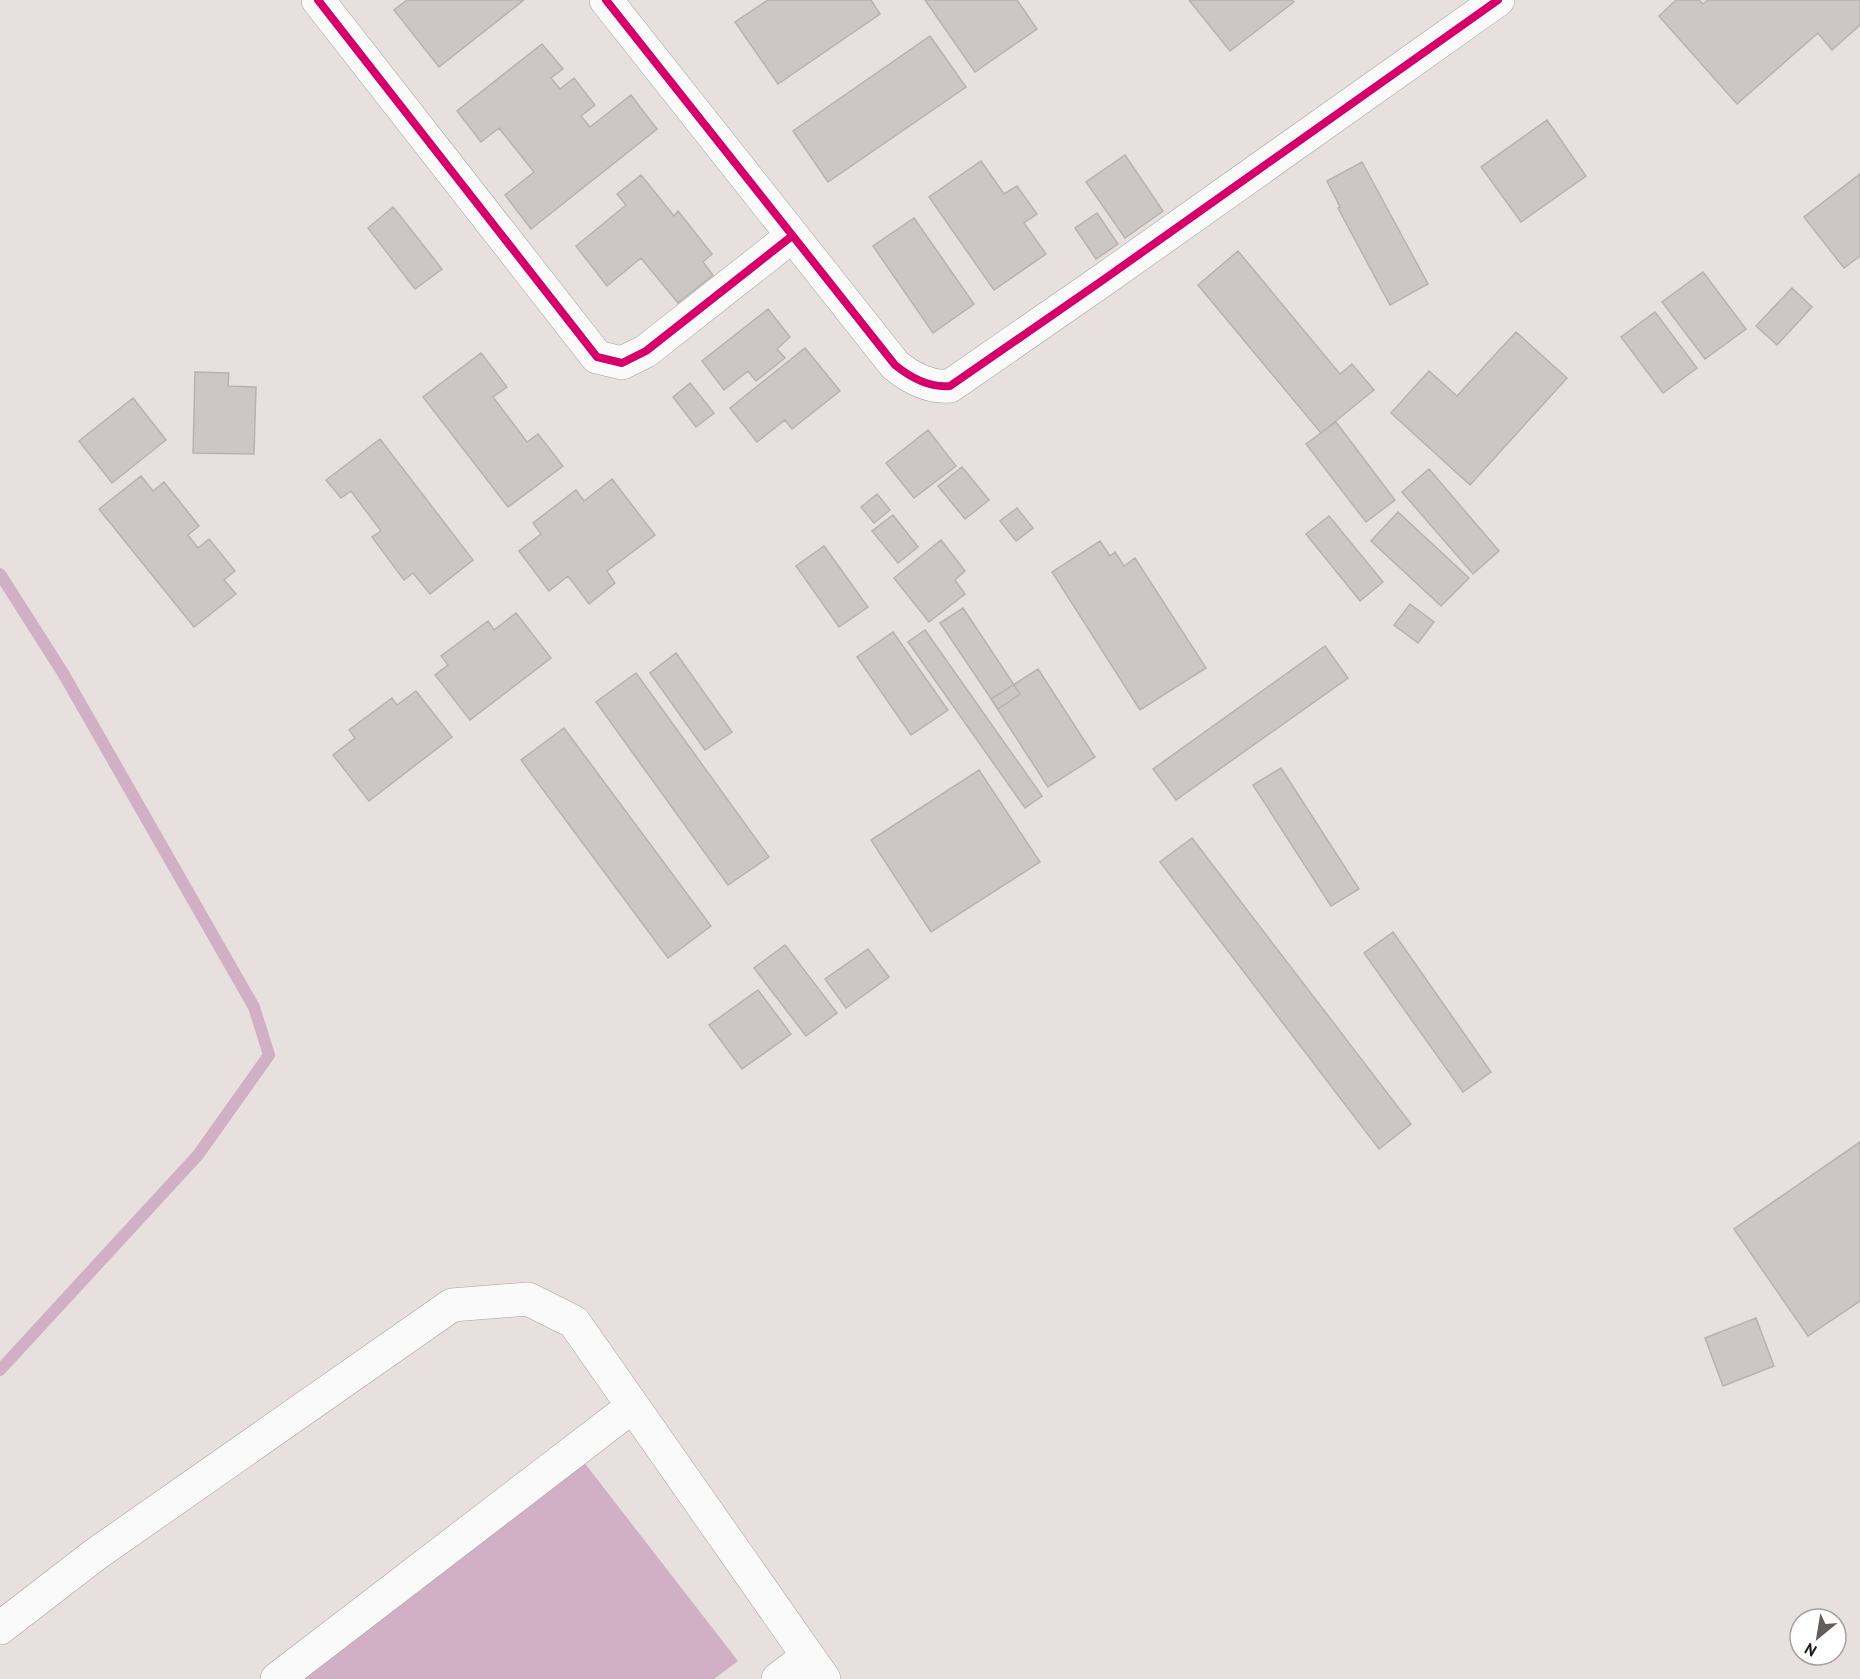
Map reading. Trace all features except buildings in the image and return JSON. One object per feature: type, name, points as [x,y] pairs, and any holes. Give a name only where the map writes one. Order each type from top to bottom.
[{"type":"street","points":[[606,0],[895,365],[908,375],[936,388],[950,386],[1498,0]]},
{"type":"street","points":[[332,5],[597,357],[622,363],[646,351],[792,236]]},
{"type":"street","points":[[0,1628],[96,1554],[452,1305],[528,1299],[574,1322],[816,1667],[778,1679]]},
{"type":"street","points":[[277,1679],[633,1406]]},
{"type":"shaded area","points":[[583,1461],[738,1661],[714,1679],[296,1679]]},
{"type":"waterway","points":[[0,574],[63,673],[254,1007],[269,1055],[198,1155],[0,1370]]},
{"type":"cycle path","points":[[318,0],[597,357],[622,363],[646,351],[792,236]]},
{"type":"cycle path","points":[[606,0],[895,365],[921,381],[942,386],[950,386],[1103,280],[1498,0]]}]
